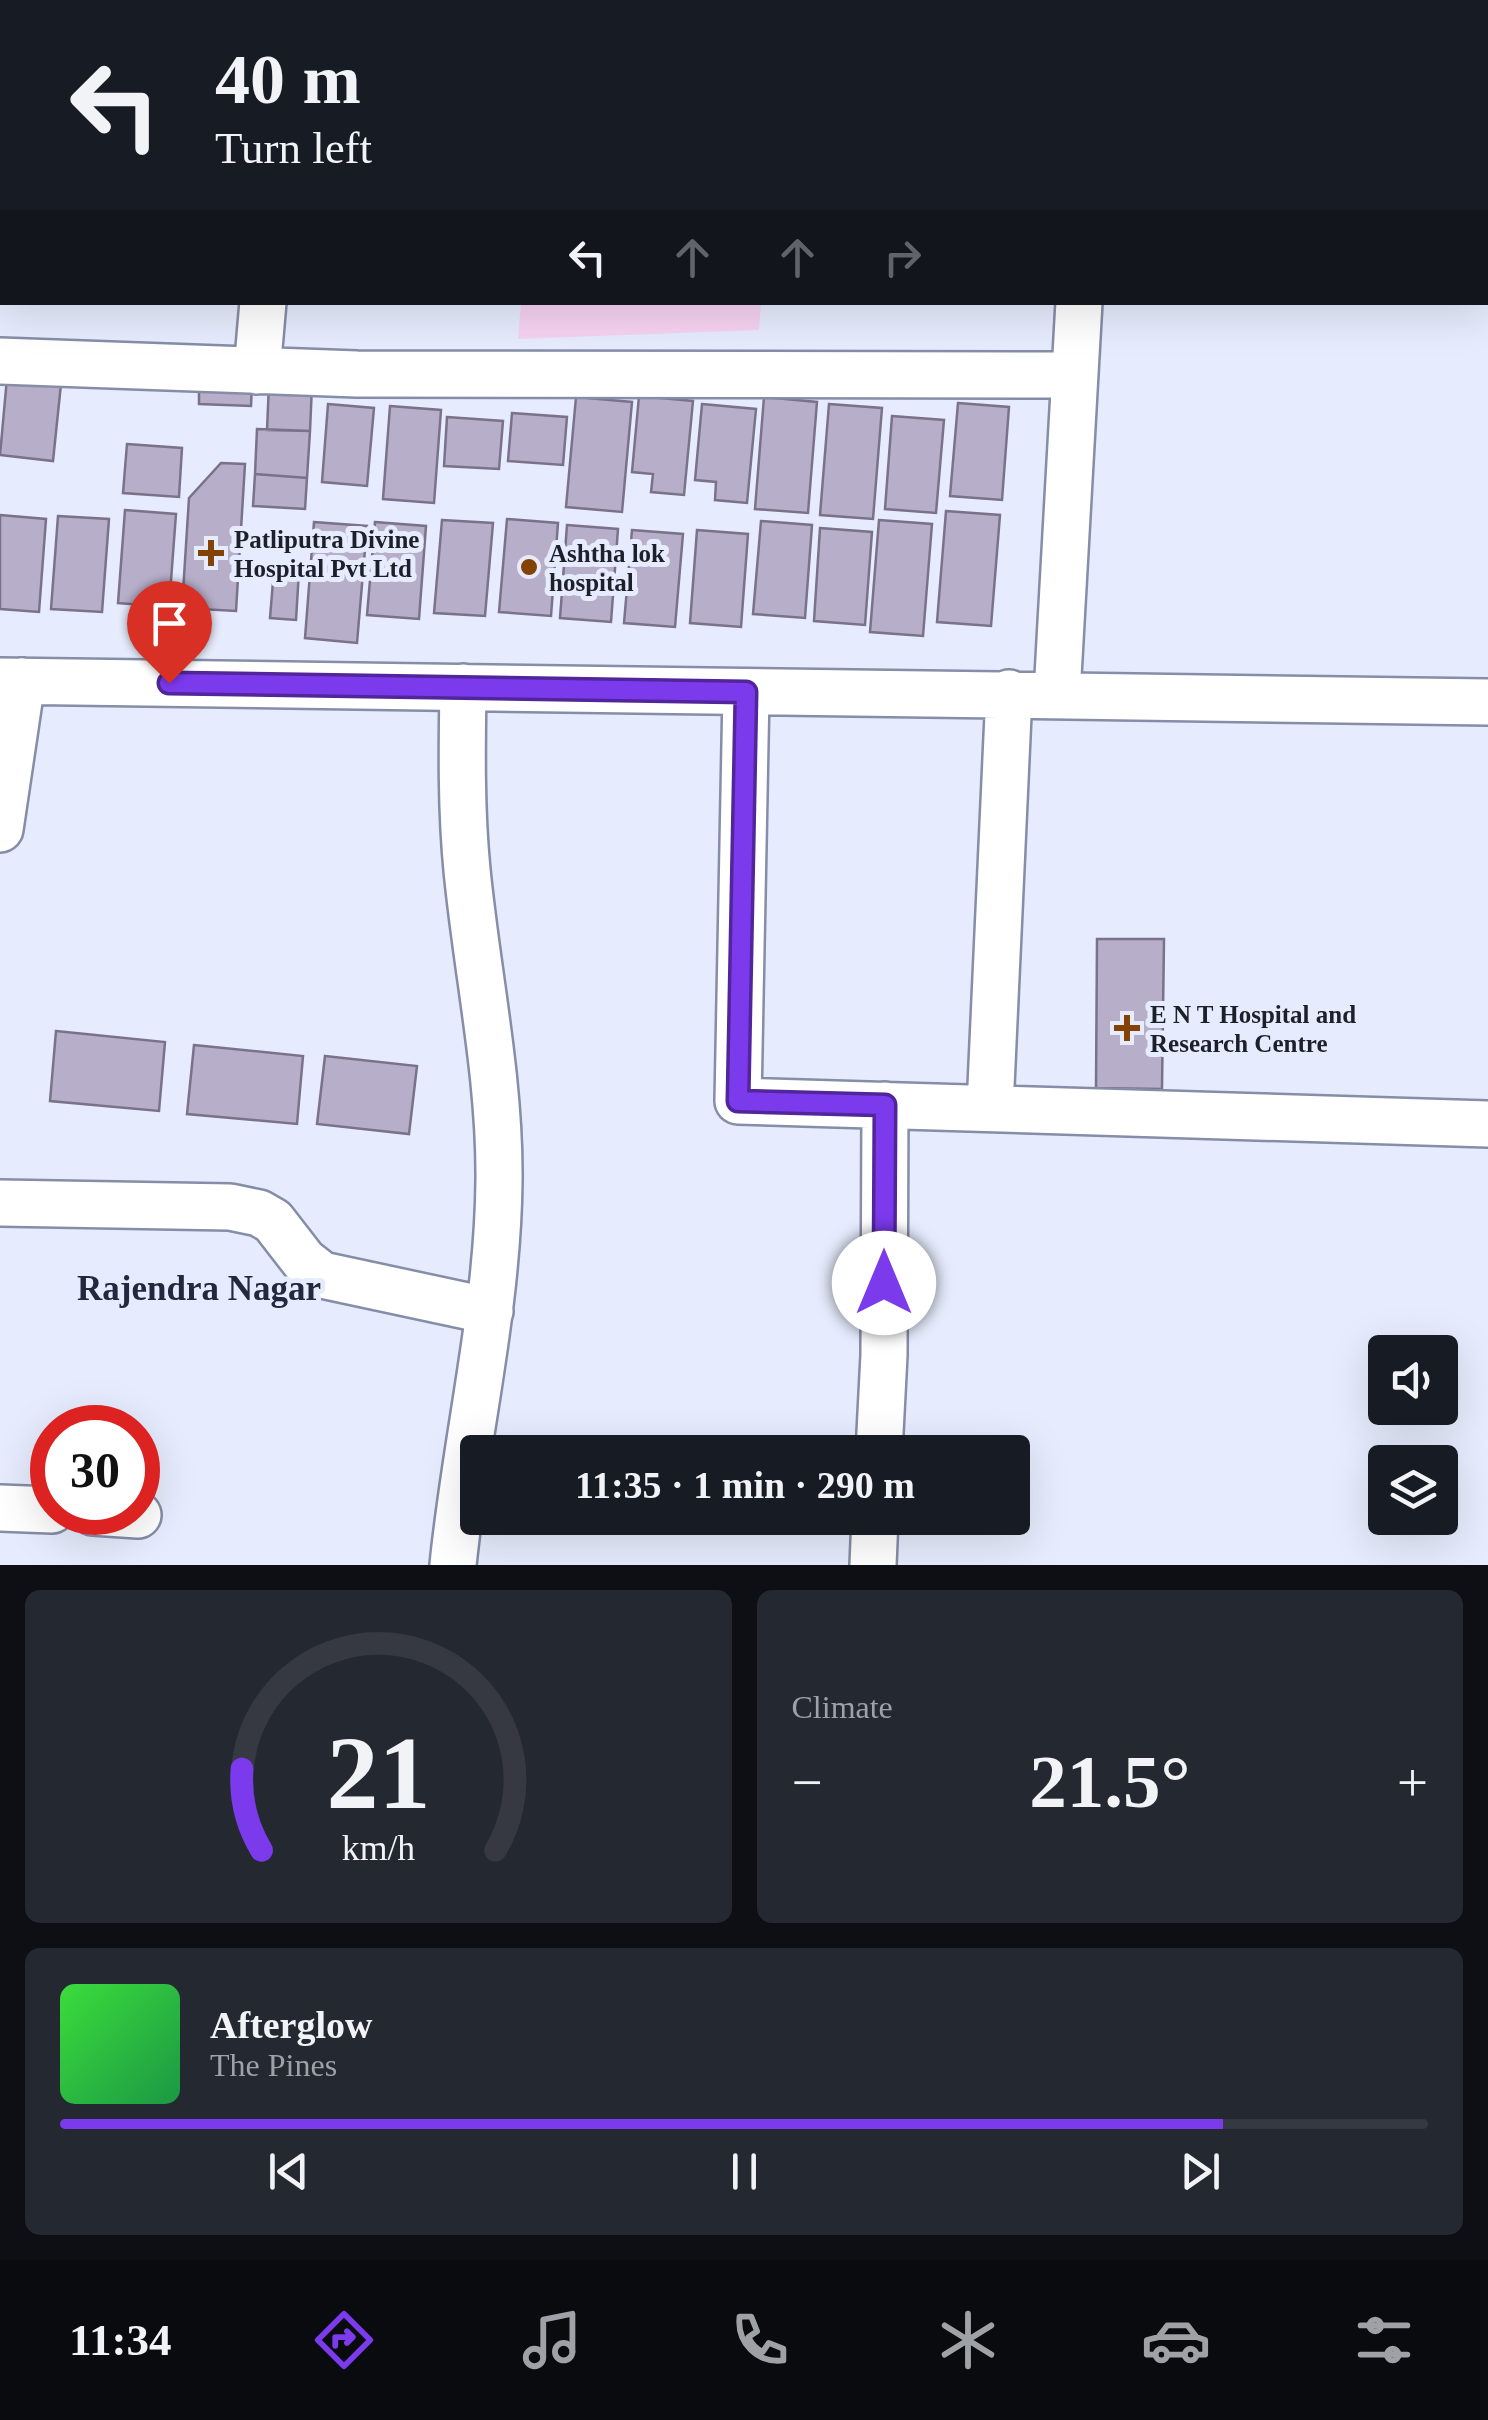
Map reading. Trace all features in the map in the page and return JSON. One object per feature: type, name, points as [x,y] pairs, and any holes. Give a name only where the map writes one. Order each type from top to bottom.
[{"type":"street","points":[[257,372],[263,305]]},
{"type":"street","points":[[1057,694],[1079,305]]},
{"type":"street","points":[[0,361],[357,374],[1074,376]]},
{"type":"street","points":[[0,829],[11,681],[1488,702]]},
{"type":"street","points":[[453,1565],[459,1500],[490,1312],[499,1180],[495,1078],[466,866],[463,687]]},
{"type":"street","points":[[746,692],[738,1101],[1488,1124]]},
{"type":"street","points":[[990,1108],[1008,694]]},
{"type":"street","points":[[880,1435],[885,1105]]},
{"type":"street","points":[[0,1203],[230,1207],[258,1212],[273,1221],[304,1262],[322,1275],[490,1312]]},
{"type":"street","points":[[0,1508],[30,1509]]},
{"type":"street","points":[[873,1565],[874,1535]]},
{"type":"shaded area","points":[[521,305],[761,305],[759,330],[518,339]]},
{"type":"building","points":[[7,378],[61,384],[53,461],[0,455]]},
{"type":"building","points":[[199,381],[252,383],[251,406],[199,404]]},
{"type":"building","points":[[269,383],[312,385],[310,431],[267,430]]},
{"type":"building","points":[[639,396],[693,401],[684,495],[651,492],[653,474],[632,472]]},
{"type":"building","points":[[576,397],[632,402],[622,512],[566,507]]},
{"type":"building","points":[[764,397],[817,402],[808,513],[755,509]]},
{"type":"building","points":[[958,403],[1009,407],[1002,500],[950,496]]},
{"type":"building","points":[[328,404],[374,408],[367,486],[322,482]]},
{"type":"building","points":[[702,404],[756,409],[747,503],[715,500],[716,482],[695,480]]},
{"type":"building","points":[[829,404],[882,408],[873,519],[820,515]]},
{"type":"building","points":[[390,406],[441,410],[434,503],[383,499]]},
{"type":"building","points":[[512,413],[567,417],[563,465],[508,461]]},
{"type":"building","points":[[892,416],[944,420],[936,513],[885,509]]},
{"type":"building","points":[[447,417],[503,421],[499,469],[444,466]]},
{"type":"building","points":[[257,429],[310,431],[307,478],[255,474]]},
{"type":"building","points":[[127,444],[182,448],[179,497],[123,493]]},
{"type":"building","points":[[221,463],[245,464],[236,611],[182,608],[189,498]]},
{"type":"building","points":[[255,474],[307,478],[305,509],[253,506]]},
{"type":"building","points":[[125,510],[176,514],[169,607],[118,603]]},
{"type":"building","points":[[946,511],[1000,515],[991,626],[937,622]]},
{"type":"building","points":[[0,515],[46,519],[39,612],[0,609]]},
{"type":"building","points":[[58,516],[109,519],[102,612],[51,609]]},
{"type":"building","name":"Ashtha lok hospital","points":[[507,519],[558,523],[551,616],[499,612]]},
{"type":"building","points":[[442,520],[493,523],[485,616],[434,613]]},
{"type":"building","points":[[879,520],[932,524],[923,636],[870,632]]},
{"type":"building","points":[[761,521],[812,525],[805,618],[753,614]]},
{"type":"building","points":[[314,522],[367,526],[357,643],[305,638]]},
{"type":"building","points":[[375,522],[426,526],[419,619],[367,615]]},
{"type":"building","points":[[567,525],[618,529],[611,622],[560,618]]},
{"type":"building","points":[[820,528],[872,532],[865,625],[814,621]]},
{"type":"building","points":[[632,530],[683,534],[675,627],[624,623]]},
{"type":"building","points":[[697,530],[748,534],[741,627],[690,623]]},
{"type":"building","points":[[274,569],[299,571],[296,620],[270,618]]},
{"type":"building","points":[[1097,939],[1164,939],[1162,1089],[1096,1088]]},
{"type":"building","points":[[56,1031],[165,1042],[159,1111],[50,1101]]},
{"type":"building","points":[[194,1045],[303,1056],[297,1124],[187,1114]]},
{"type":"building","points":[[325,1056],[417,1066],[409,1134],[317,1124]]},
{"type":"place","name":"Patliputra Divine Hospital Pvt Ltd","points":[[211,553]]},
{"type":"place","name":"Ashtha lok hospital","points":[[529,567]]},
{"type":"place","name":"E N T Hospital and Research Centre","points":[[1127,1028]]},
{"type":"district","name":"Rajendra Nagar","points":[[199,1288]]},
{"type":"route","points":[[169,683],[746,692],[738,1101],[885,1105],[884,1283]]}]
